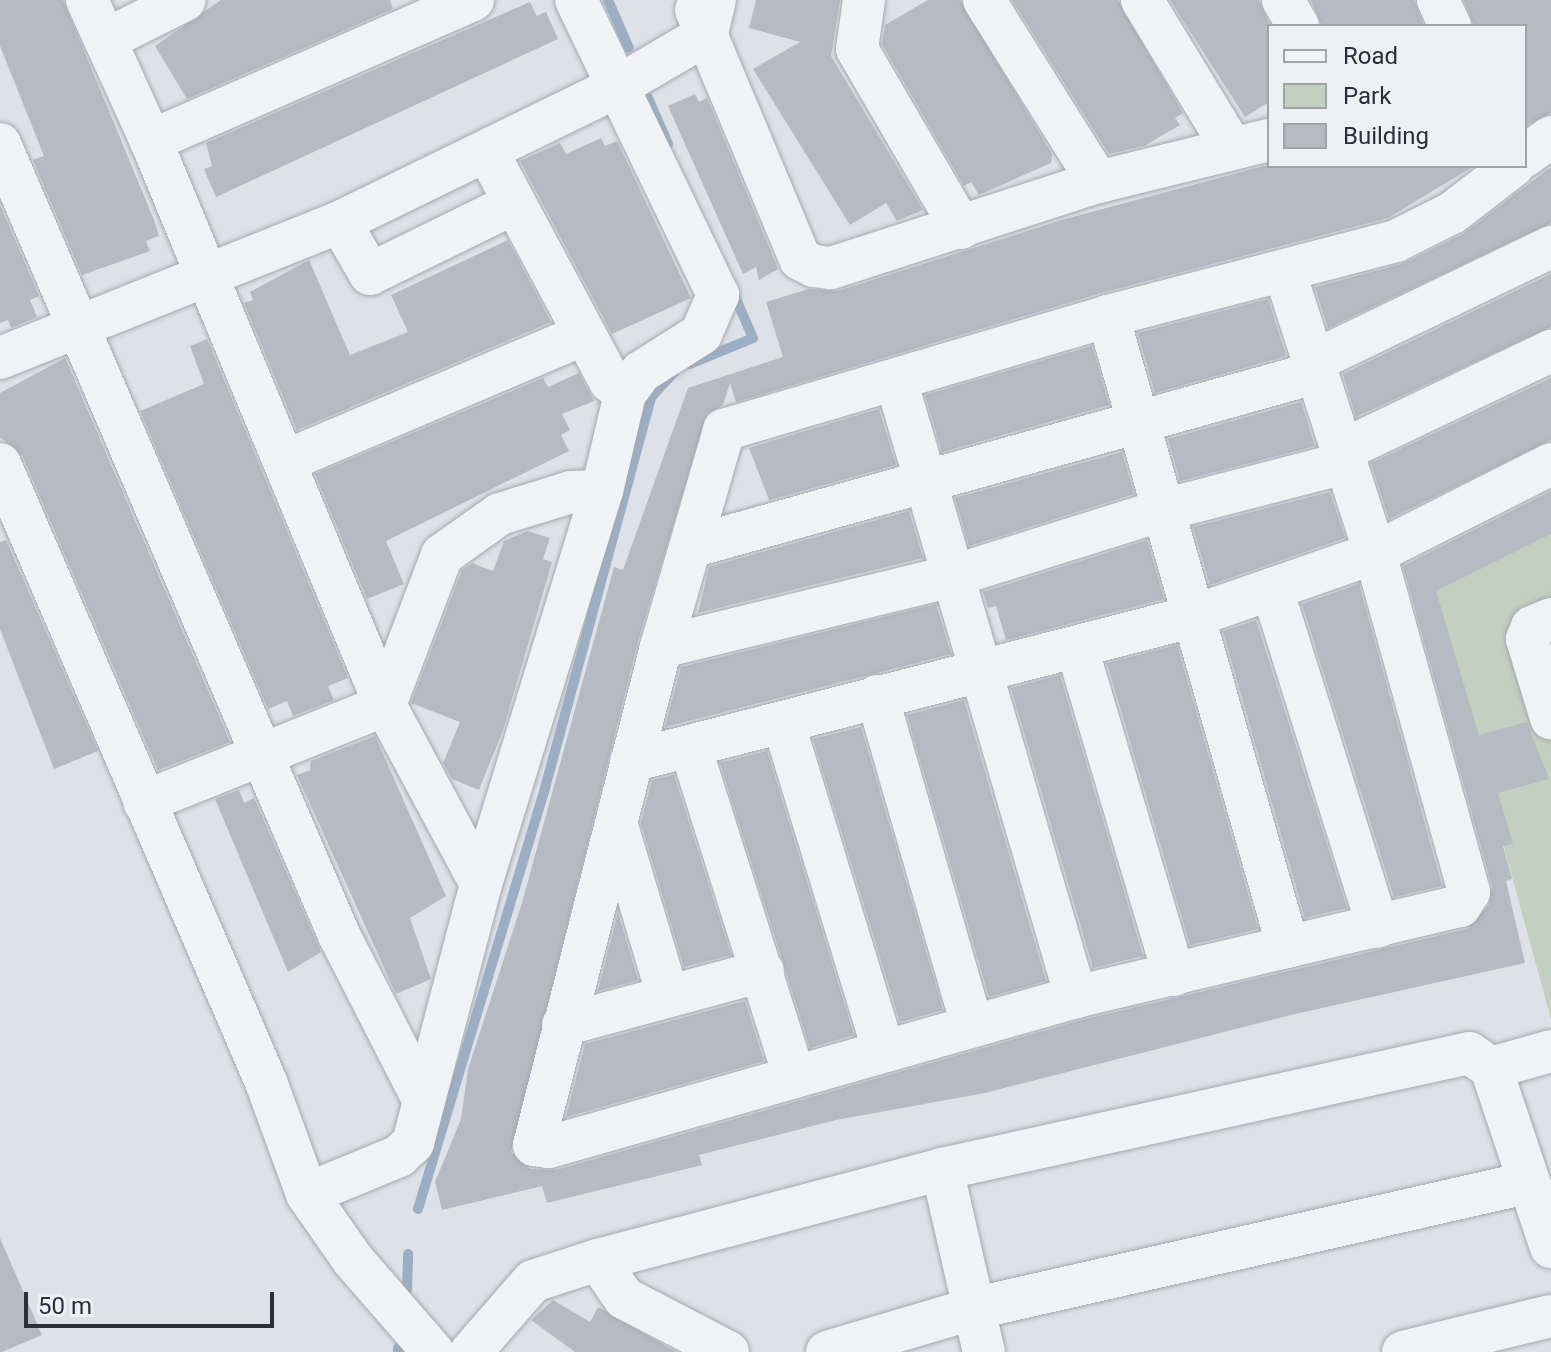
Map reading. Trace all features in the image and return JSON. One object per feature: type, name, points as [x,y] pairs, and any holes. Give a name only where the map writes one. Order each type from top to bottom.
[{"type":"street","points":[[87,0],[288,460],[385,705],[481,884]]},
{"type":"street","points":[[105,40],[185,0]]},
{"type":"street","points":[[151,141],[473,0]]},
{"type":"street","points":[[422,1097],[481,884],[602,491],[625,394],[641,372],[701,334],[718,295],[615,88],[576,0]]},
{"type":"street","points":[[864,0],[857,49],[961,228]]},
{"type":"street","points":[[984,0],[1098,182]]},
{"type":"street","points":[[0,358],[206,273],[340,222],[615,88],[704,11],[800,259],[831,268],[1098,182],[1250,142],[1142,0]]},
{"type":"street","points":[[1283,0],[1297,24]]},
{"type":"street","points":[[1438,0],[1449,24]]},
{"type":"street","points":[[1527,155],[1551,137]]},
{"type":"street","points":[[0,144],[81,324],[339,935],[422,1097],[424,1115],[399,1156],[307,1194]]},
{"type":"street","points":[[487,151],[583,335],[610,381],[625,394]]},
{"type":"street","points":[[1285,273],[1375,553],[1469,892],[1453,910],[1076,997],[793,1073],[539,1149],[534,1137],[661,647],[694,546],[724,430],[1108,316],[1285,273],[1396,241],[1452,213],[1510,168]]},
{"type":"street","points":[[340,222],[370,274],[515,203]]},
{"type":"street","points":[[694,546],[1317,366],[1551,247]]},
{"type":"street","points":[[1108,316],[1191,617],[1288,947]]},
{"type":"street","points":[[288,460],[583,335]]},
{"type":"street","points":[[661,647],[956,575],[1343,457],[1551,351]]},
{"type":"street","points":[[896,380],[985,669],[1076,997]]},
{"type":"street","points":[[0,464],[266,1082],[307,1194],[353,1260],[433,1352]]},
{"type":"street","points":[[631,761],[784,725],[877,696],[1191,617],[1375,553],[1551,464]]},
{"type":"street","points":[[144,802],[264,758],[385,705],[442,555],[500,514],[571,492],[602,491]]},
{"type":"street","points":[[1272,589],[1378,927]]},
{"type":"street","points":[[1551,619],[1532,627],[1527,639],[1551,718]]},
{"type":"street","points":[[1077,648],[1174,975]]},
{"type":"street","points":[[877,696],[972,1025]]},
{"type":"street","points":[[784,725],[883,1048]]},
{"type":"street","points":[[690,746],[793,1073]]},
{"type":"street","points":[[617,826],[667,993]]},
{"type":"street","points":[[563,1025],[667,993],[763,971]]},
{"type":"street","points":[[1491,1068],[1551,1051]]},
{"type":"street","points":[[471,1352],[533,1281],[598,1260],[942,1169],[1469,1053],[1491,1068],[1526,1183],[1551,1247]]},
{"type":"street","points":[[942,1169],[984,1352]]},
{"type":"street","points":[[827,1352],[972,1309],[1526,1183]]},
{"type":"street","points":[[598,1260],[624,1298],[728,1352]]},
{"type":"street","points":[[1403,1352],[1551,1316]]},
{"type":"green space","points":[[1551,532],[1551,1019],[1433,588]]},
{"type":"building","points":[[0,0],[63,0],[154,220],[159,236],[146,241],[150,251],[82,275],[33,160],[44,156],[0,46]]},
{"type":"building","points":[[221,0],[390,0],[393,9],[187,99],[155,46]]},
{"type":"building","points":[[756,0],[840,0],[831,56],[923,210],[897,221],[886,203],[850,225],[753,69],[800,42],[749,28]]},
{"type":"building","points":[[928,0],[960,0],[1052,154],[1051,163],[979,195],[971,182],[964,186],[882,44],[885,25]]},
{"type":"building","points":[[1012,0],[1118,0],[1183,113],[1175,118],[1180,125],[1144,146],[1109,154]]},
{"type":"building","points":[[1170,0],[1259,0],[1269,24],[1267,103],[1245,117]]},
{"type":"building","points":[[1311,0],[1414,0],[1423,24],[1321,24]]},
{"type":"building","points":[[1464,0],[1551,0],[1551,113],[1527,125],[1527,24],[1473,24]]},
{"type":"building","points":[[530,2],[537,16],[546,12],[558,39],[216,197],[204,169],[212,166],[206,143]]},
{"type":"building","points":[[695,94],[699,102],[707,98],[778,269],[759,280],[756,267],[743,274],[668,106]]},
{"type":"building","points":[[601,138],[605,146],[617,141],[691,298],[612,334],[520,161],[560,143],[566,154]]},
{"type":"building","points":[[1264,166],[1471,168],[1388,218],[1101,293],[736,402],[730,383],[723,405],[707,414],[638,641],[511,1152],[530,1169],[556,1170],[1082,1020],[1467,929],[1489,905],[1492,886],[1403,566],[1551,491],[1551,534],[1436,591],[1479,735],[1527,722],[1549,779],[1498,793],[1513,844],[1503,846],[1512,879],[1506,881],[1525,963],[1295,1014],[985,1093],[836,1120],[699,1155],[702,1165],[547,1203],[542,1186],[442,1210],[435,1182],[461,1119],[468,1069],[522,903],[614,567],[623,570],[688,388],[783,357],[766,302],[809,289],[838,291],[1065,219]]},
{"type":"building","points":[[1551,167],[1551,223],[1328,328],[1315,287],[1402,264],[1463,234]]},
{"type":"building","points":[[0,205],[39,296],[30,300],[37,317],[11,328],[8,320],[0,323]]},
{"type":"building","points":[[508,240],[551,322],[297,430],[244,303],[253,300],[250,292],[309,260],[350,355],[408,332],[391,295]]},
{"type":"building","points":[[1551,274],[1551,327],[1356,417],[1343,374]]},
{"type":"building","points":[[1268,299],[1286,356],[1155,393],[1138,333]]},
{"type":"building","points":[[207,339],[348,678],[328,686],[334,700],[293,716],[287,701],[268,709],[140,411],[204,384],[190,346]]},
{"type":"building","points":[[1092,346],[1109,405],[942,452],[925,395]]},
{"type":"building","points":[[65,358],[230,742],[158,770],[22,455],[0,437],[0,393]]},
{"type":"building","points":[[579,373],[594,401],[562,414],[570,430],[561,435],[569,451],[386,541],[404,584],[367,599],[315,474],[543,378],[548,387]]},
{"type":"building","points":[[1551,378],[1551,440],[1389,519],[1371,463]]},
{"type":"building","points":[[1301,402],[1315,446],[1180,481],[1168,439]]},
{"type":"building","points":[[879,409],[896,465],[769,500],[749,448]]},
{"type":"building","points":[[1122,452],[1134,494],[969,546],[955,498]]},
{"type":"building","points":[[1330,492],[1345,538],[1210,585],[1193,527]]},
{"type":"building","points":[[909,511],[923,558],[698,613],[709,567]]},
{"type":"building","points":[[527,531],[550,538],[543,559],[552,562],[503,730],[479,790],[452,779],[443,763],[460,722],[411,703],[462,570],[472,563],[493,571],[504,541]]},
{"type":"building","points":[[6,540],[98,751],[54,769],[0,629],[0,542]]},
{"type":"building","points":[[1147,540],[1164,599],[1006,640],[996,606],[988,608],[983,592]]},
{"type":"building","points":[[1359,584],[1442,886],[1394,897],[1302,604]]},
{"type":"building","points":[[936,604],[951,654],[665,727],[681,667]]},
{"type":"building","points":[[1256,620],[1347,908],[1305,918],[1223,631]]},
{"type":"building","points":[[1177,645],[1258,929],[1190,945],[1107,663]]},
{"type":"building","points":[[1060,675],[1143,956],[1093,968],[1011,688]]},
{"type":"building","points":[[964,700],[1046,981],[989,997],[907,715]]},
{"type":"building","points":[[861,727],[943,1010],[900,1022],[813,739]]},
{"type":"building","points":[[375,736],[446,896],[410,918],[431,979],[396,994],[297,775],[310,770],[311,761]]},
{"type":"building","points":[[767,751],[854,1035],[810,1048],[720,763]]},
{"type":"building","points":[[674,775],[731,955],[684,967],[641,823],[652,780]]},
{"type":"building","points":[[239,790],[244,803],[254,798],[321,952],[288,972],[215,799]]},
{"type":"building","points":[[618,913],[638,980],[598,991]]},
{"type":"building","points":[[745,1001],[764,1061],[566,1117],[585,1044]]},
{"type":"building","points":[[0,1238],[42,1335],[2,1352],[0,1352]]},
{"type":"building","points":[[553,1300],[590,1322],[598,1307],[676,1352],[575,1352],[531,1320]]},
{"type":"waterway","points":[[608,0],[629,48]]},
{"type":"waterway","points":[[648,98],[668,144]]},
{"type":"waterway","points":[[690,364],[753,338],[732,290]]},
{"type":"waterway","points":[[418,1209],[545,788],[651,397],[673,373]]},
{"type":"waterway","points":[[407,1289],[408,1254]]}]
